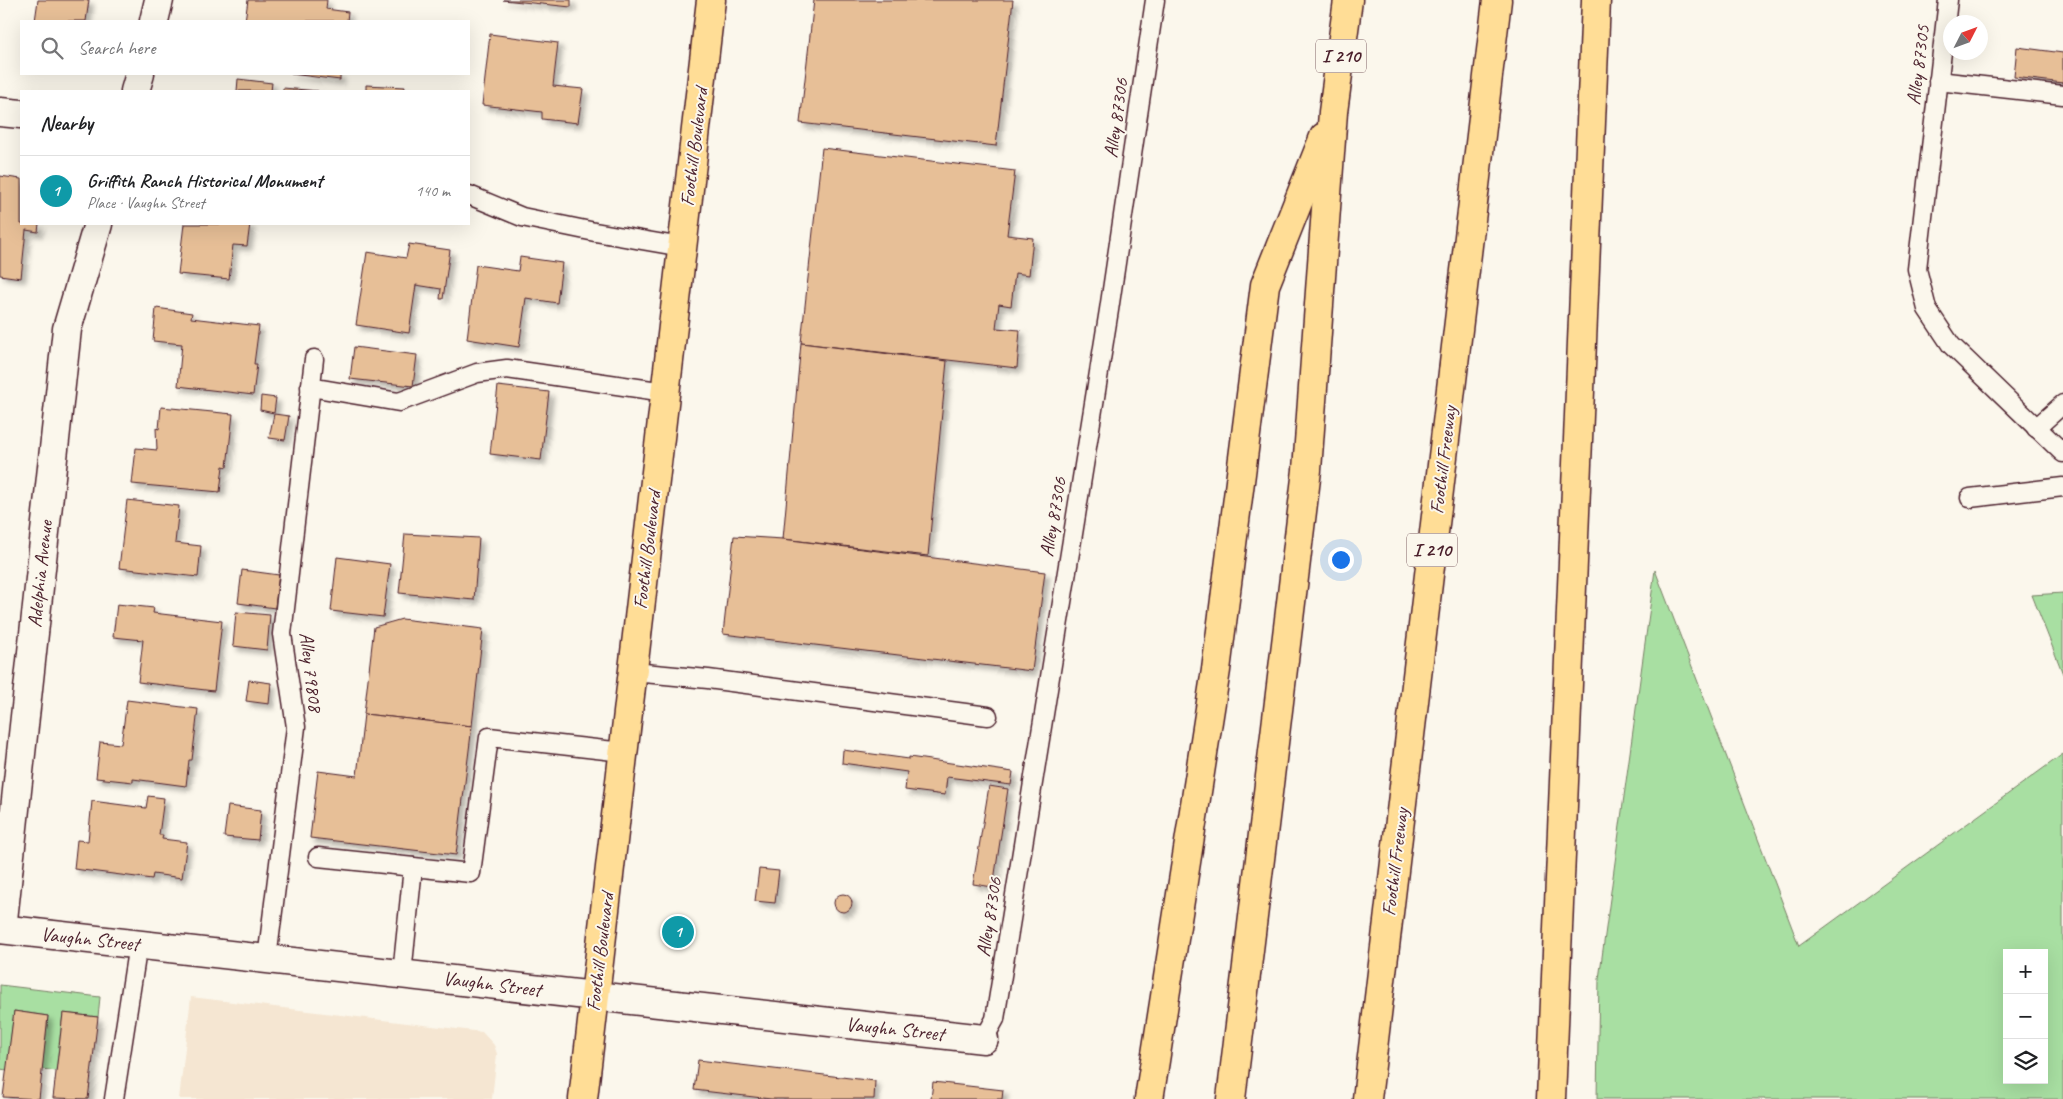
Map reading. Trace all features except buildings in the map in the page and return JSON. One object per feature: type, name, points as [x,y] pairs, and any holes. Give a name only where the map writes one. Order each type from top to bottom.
[{"type":"main road","name":"Foothill Boulevard","points":[[583,1099],[711,0]]},
{"type":"main road","name":"I 210","points":[[1231,1099],[1307,470],[1333,112],[1348,0]]},
{"type":"main road","name":"Foothill Freeway","points":[[1367,1099],[1497,0]]},
{"type":"main road","points":[[1551,1099],[1596,0]]},
{"type":"main road","points":[[1149,1099],[1216,670],[1264,285],[1333,112]]},
{"type":"street","points":[[154,20],[160,0]]},
{"type":"street","points":[[135,90],[140,75]]},
{"type":"street","points":[[0,112],[20,114]]},
{"type":"street","name":"Adelphia Avenue","points":[[1,929],[67,329],[98,225]]},
{"type":"street","name":"Vaughn Street","points":[[1,929],[984,1039]]},
{"type":"lane","name":"Alley 87306","points":[[984,1039],[995,1019],[1064,577],[1109,310],[1155,0]]},
{"type":"lane","name":"Alley 87305","points":[[1948,0],[1917,269],[1927,309],[1951,345],[2063,453]]},
{"type":"lane","points":[[1938,81],[2063,94]]},
{"type":"lane","points":[[470,195],[522,217],[595,232],[682,246]]},
{"type":"lane","name":"Alley 79808","points":[[267,959],[296,727],[282,634],[314,359]]},
{"type":"lane","points":[[310,387],[399,402],[477,373],[507,370],[665,392]]},
{"type":"lane","points":[[2036,428],[2063,404]]},
{"type":"lane","points":[[1970,498],[2063,487]]},
{"type":"lane","points":[[633,672],[708,679],[988,716]]},
{"type":"lane","points":[[318,857],[471,873],[489,737],[623,752]]},
{"type":"lane","points":[[402,974],[413,867]]},
{"type":"lane","points":[[114,1099],[138,944]]},
{"type":"shaded area","points":[[191,997],[482,1032],[494,1045],[497,1054],[492,1099],[179,1099]]},
{"type":"green space","points":[[1655,570],[1799,946],[2063,754],[2063,1099],[1597,1099],[1599,979]]},
{"type":"green space","points":[[2063,593],[2063,674],[2032,595]]},
{"type":"green space","points":[[0,985],[100,997],[98,1017],[63,1013],[56,1071],[42,1069],[48,1016],[14,1011],[7,1070],[0,1069]]},
{"type":"place","name":"Griffith Ranch Historical Monument","points":[[678,932]]}]
